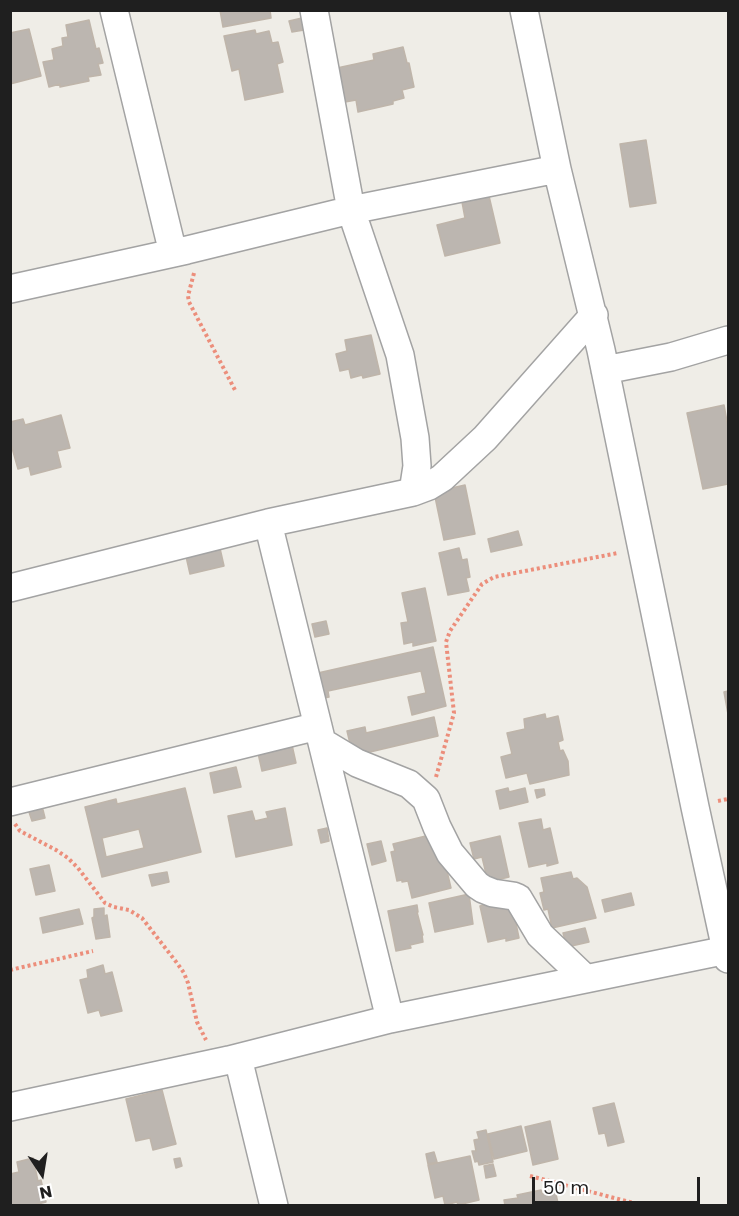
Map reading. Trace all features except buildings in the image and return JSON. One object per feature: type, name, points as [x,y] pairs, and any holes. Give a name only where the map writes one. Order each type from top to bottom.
[{"type":"street","points":[[114,10],[180,251]]},
{"type":"street","points":[[314,10],[351,210],[400,355],[415,438],[417,466],[413,492]]},
{"type":"street","points":[[10,1107],[233,1059],[390,1019],[586,979],[728,954],[594,315],[556,169],[524,10]]},
{"type":"street","points":[[10,289],[351,210],[556,169]]},
{"type":"street","points":[[10,588],[268,523],[413,492],[429,486],[442,478],[485,438],[594,315]]},
{"type":"street","points":[[605,370],[671,357],[729,340]]},
{"type":"street","points":[[268,523],[390,1019]]},
{"type":"street","points":[[320,734],[357,763],[409,784],[426,799],[443,841],[466,874],[483,889],[518,898],[540,935],[586,979]]},
{"type":"street","points":[[12,809],[320,734]]},
{"type":"street","points":[[233,1059],[274,1206]]},
{"type":"path","points":[[180,251],[195,260],[196,265],[188,296],[189,302],[236,392]]},
{"type":"path","points":[[428,803],[454,713],[446,642],[450,631],[482,584],[494,577],[642,549]]},
{"type":"path","points":[[12,809],[15,823],[20,831],[56,850],[78,868],[105,903],[129,910],[142,918],[184,973],[196,1022],[205,1038],[233,1059]]},
{"type":"path","points":[[10,970],[93,951]]},
{"type":"path","points":[[530,1176],[645,1206]]}]
